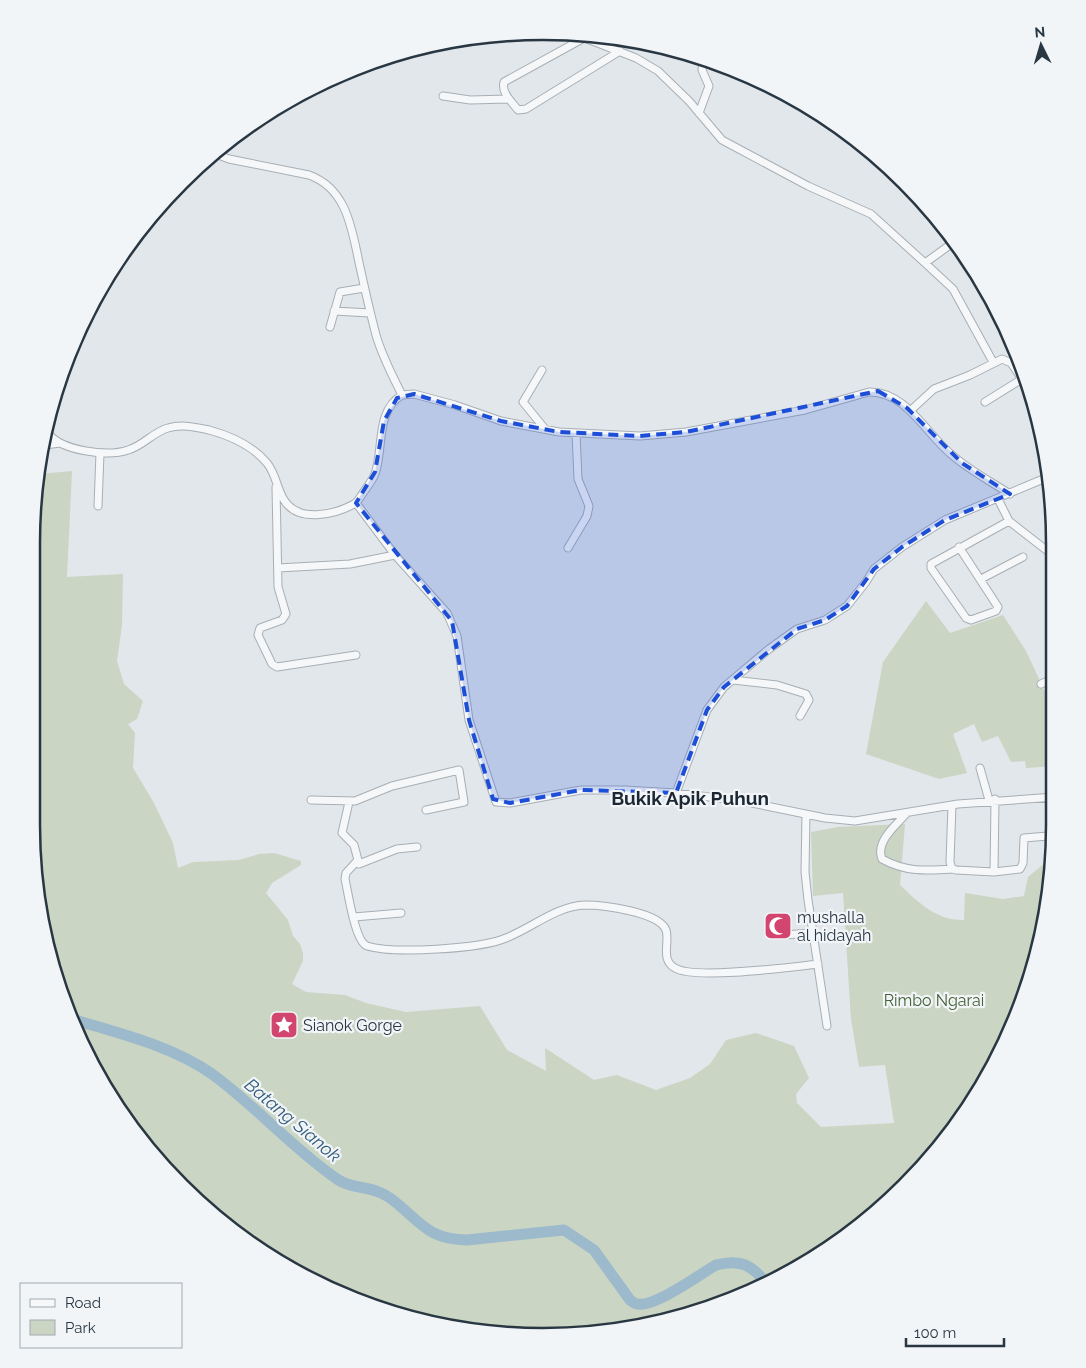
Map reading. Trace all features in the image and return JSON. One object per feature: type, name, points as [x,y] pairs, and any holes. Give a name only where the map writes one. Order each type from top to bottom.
[{"type":"street","points":[[578,41],[506,80],[503,87],[509,99],[518,110],[524,110],[620,51]]},
{"type":"street","points":[[598,43],[620,51],[658,72],[699,112],[722,140],[731,147],[781,170],[808,186],[871,214],[903,240],[953,288],[993,362]]},
{"type":"street","points":[[699,112],[709,86],[702,70],[702,66]]},
{"type":"street","points":[[443,96],[470,100],[509,99]]},
{"type":"street","points":[[221,157],[229,160],[309,175],[321,179],[330,187],[348,214],[370,313],[386,365],[402,394]]},
{"type":"street","points":[[925,262],[948,246]]},
{"type":"street","points":[[330,327],[340,292],[364,288]]},
{"type":"street","points":[[334,311],[370,313]]},
{"type":"street","points":[[910,411],[928,393],[970,376],[993,362],[1002,359],[1007,360],[1015,370]]},
{"type":"street","points":[[542,370],[523,402],[545,430]]},
{"type":"street","points":[[985,402],[1019,381]]},
{"type":"street","points":[[52,438],[60,443],[100,453],[115,454],[130,450],[166,428],[188,426],[238,440],[261,457],[276,479],[283,499],[289,507],[297,511],[321,514],[338,511],[356,503],[375,472],[388,409],[402,394],[414,394],[455,405],[501,421],[545,430],[640,436],[686,432],[805,410],[869,392],[886,394],[896,399],[910,411],[951,455],[1010,494]]},
{"type":"street","points":[[568,548],[587,516],[589,506],[578,479],[576,433]]},
{"type":"street","points":[[50,444],[60,443]]},
{"type":"street","points":[[98,506],[100,453]]},
{"type":"street","points":[[276,479],[278,587],[286,614],[282,620],[260,628],[257,631],[272,664],[281,667],[356,655]]},
{"type":"street","points":[[676,793],[707,710],[715,696],[769,649],[797,629],[826,620],[847,606],[866,582],[874,568],[902,547],[946,520],[1042,480]]},
{"type":"street","points":[[998,499],[1009,521],[1046,550]]},
{"type":"street","points":[[356,503],[394,555],[447,613],[452,621],[457,636],[469,720],[496,802],[510,803],[581,790],[676,793],[742,801],[806,814],[855,821],[992,800],[1046,797]]},
{"type":"street","points":[[959,547],[981,579],[998,609],[968,620],[931,568],[933,562],[959,547],[1009,521]]},
{"type":"street","points":[[278,568],[350,564],[394,555]]},
{"type":"street","points":[[981,579],[1023,557]]},
{"type":"street","points":[[733,680],[778,685],[806,694],[809,700],[800,716]]},
{"type":"street","points":[[1041,684],[1046,682]]},
{"type":"street","points":[[980,768],[992,800],[994,872]]},
{"type":"street","points":[[311,800],[349,802],[362,800],[392,786],[458,770],[464,802],[426,810]]},
{"type":"street","points":[[349,802],[342,833],[354,845],[357,861]]},
{"type":"street","points":[[952,805],[950,862],[952,869]]},
{"type":"street","points":[[806,814],[805,872],[812,933],[827,1026]]},
{"type":"street","points":[[906,814],[884,839],[880,848],[882,858],[893,865],[912,871],[952,869],[994,872],[1022,866],[1024,838],[1046,836]]},
{"type":"street","points":[[357,861],[362,863],[397,849],[417,847]]},
{"type":"street","points":[[357,861],[346,873],[345,879],[360,940],[369,946],[401,949],[494,943],[559,911],[586,905],[644,914],[660,922],[667,935],[667,958],[670,964],[682,971],[746,972],[818,964]]},
{"type":"street","points":[[354,917],[401,913]]},
{"type":"street","points":[[783,935],[812,933]]},
{"type":"highlighted area","points":[[878,391],[907,408],[962,463],[1010,494],[945,520],[902,547],[874,569],[847,606],[825,620],[797,629],[724,687],[707,710],[676,793],[581,790],[510,803],[493,799],[469,720],[452,621],[356,503],[375,472],[384,421],[397,398],[414,394],[501,421],[559,432],[640,436],[686,432]]},
{"type":"green space","name":"Sianok Gorge","points":[[72,471],[67,577],[123,574],[122,625],[117,661],[124,684],[143,701],[137,719],[128,724],[135,733],[133,768],[154,803],[173,843],[178,868],[193,862],[239,860],[259,854],[274,853],[301,861],[301,865],[272,883],[266,893],[288,920],[293,936],[300,944],[303,961],[292,984],[306,992],[345,995],[366,1003],[406,1012],[480,1006],[507,1050],[546,1071],[545,1048],[594,1080],[617,1075],[656,1090],[690,1078],[710,1064],[726,1040],[756,1033],[794,1046],[809,1078],[796,1094],[797,1103],[821,1127],[894,1123],[885,1065],[859,1067],[851,1019],[843,893],[813,896],[811,832],[838,827],[905,824],[900,885],[929,909],[937,914],[954,919],[964,920],[965,893],[1003,899],[1024,896],[1028,877],[1045,863],[1042,891],[1029,955],[1008,1017],[979,1077],[942,1131],[899,1181],[875,1203],[849,1224],[794,1261],[735,1290],[705,1301],[673,1311],[609,1324],[543,1328],[510,1327],[477,1324],[413,1311],[351,1290],[321,1276],[291,1261],[237,1224],[187,1181],[144,1131],[125,1104],[107,1076],[78,1017],[57,955],[44,891],[40,825],[40,543],[45,473]]},
{"type":"green space","points":[[926,601],[950,633],[1003,615],[1026,651],[1046,694],[1046,767],[1026,768],[1025,761],[1011,762],[998,736],[982,742],[974,724],[953,734],[967,773],[939,779],[866,754],[883,662]]},
{"type":"waterway","name":"Batang Sianok","points":[[80,1022],[163,1048],[197,1064],[228,1086],[305,1154],[337,1179],[349,1185],[370,1189],[383,1194],[424,1227],[441,1236],[467,1240],[564,1230],[594,1250],[630,1300],[636,1304],[645,1304],[665,1296],[716,1265],[724,1263],[744,1265],[755,1271],[761,1278]]},
{"type":"place","name":"mushalla al hidayah","points":[[778,926]]},
{"type":"place","name":"Sianok Gorge","points":[[284,1025]]},
{"type":"district","name":"Bukik Apik Puhun","points":[[690,798]]},
{"type":"park label","name":"Rimbo Ngarai","points":[[934,1000]]}]
